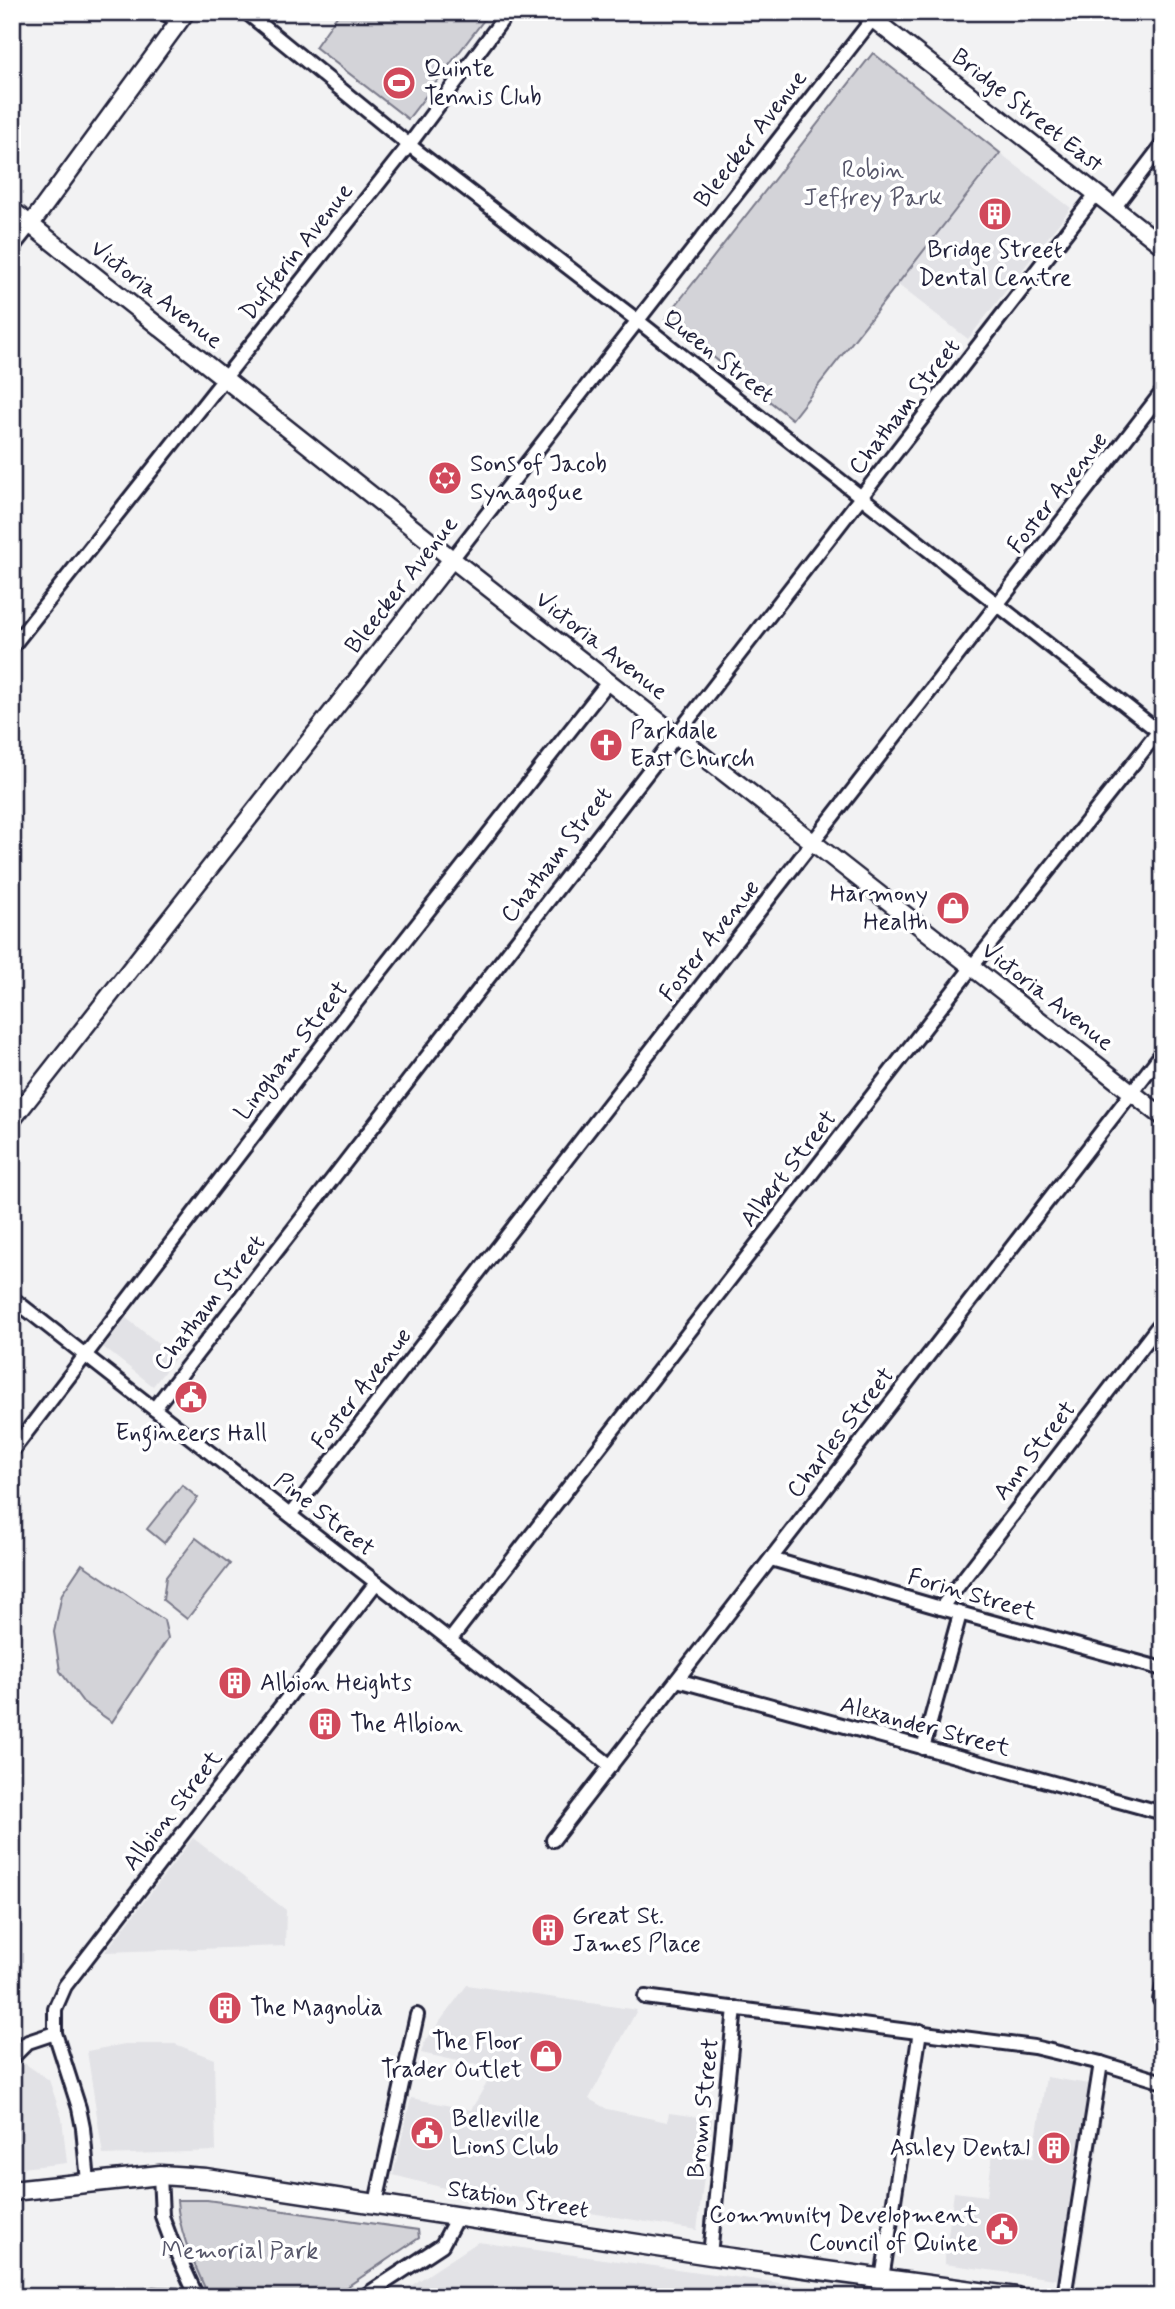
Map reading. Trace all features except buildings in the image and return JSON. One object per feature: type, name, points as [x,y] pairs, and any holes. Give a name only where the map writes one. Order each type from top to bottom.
[{"type":"main road","name":"Station Street","points":[[12,2191],[160,2175],[206,2178],[710,2255],[1016,2297]]},
{"type":"street","points":[[12,248],[183,17],[163,12]]},
{"type":"street","name":"Queen Street","points":[[247,12],[409,145],[1161,731]]},
{"type":"street","name":"Dufferin Avenue","points":[[12,647],[409,145],[508,12]]},
{"type":"street","name":"Bridge Street East","points":[[872,15],[1163,246]]},
{"type":"street","name":"Bleecker Avenue","points":[[12,1120],[638,321],[872,15]]},
{"type":"street","points":[[1114,208],[1163,144]]},
{"type":"street","name":"Chatham Street","points":[[155,1409],[1096,194]]},
{"type":"street","name":"Victoria Avenue","points":[[12,210],[1163,1117]]},
{"type":"street","name":"Foster Avenue","points":[[290,1515],[1163,391]]},
{"type":"street","name":"Lingham Street","points":[[12,1451],[342,1020],[609,681]]},
{"type":"street","name":"Albert Street","points":[[450,1640],[972,967],[1161,731]]},
{"type":"street","name":"Charles Street","points":[[553,1840],[1163,1052]]},
{"type":"street","name":"Pine Street","points":[[12,1298],[611,1766]]},
{"type":"street","name":"Ann Street","points":[[941,1608],[1163,1320]]},
{"type":"street","name":"Forin Street","points":[[771,1559],[1163,1669]]},
{"type":"street","name":"Albion Street","points":[[55,2033],[55,2009],[65,1986],[376,1583]]},
{"type":"street","points":[[923,1748],[960,1614]]},
{"type":"street","name":"Alexander Street","points":[[677,1680],[1163,1813]]},
{"type":"street","points":[[645,1997],[1034,2047],[1101,2063],[1163,2082]]},
{"type":"street","name":"Brown Street","points":[[710,2255],[735,2008]]},
{"type":"street","points":[[376,2203],[417,2015]]},
{"type":"street","points":[[882,2279],[920,2031]]},
{"type":"street","points":[[12,2057],[29,2042],[55,2033],[83,2127],[88,2182]]},
{"type":"street","points":[[1064,2297],[1101,2063]]},
{"type":"street","points":[[160,2175],[162,2216],[197,2297]]},
{"type":"street","points":[[363,2297],[442,2245],[458,2215]]},
{"type":"shaded area","points":[[1000,153],[1071,208],[968,339],[897,284]]},
{"type":"shaded area","points":[[126,1318],[176,1357],[153,1386],[103,1347]]},
{"type":"shaded area","points":[[193,1838],[286,1910],[285,1946],[105,1952]]},
{"type":"shaded area","points":[[467,1985],[637,2010],[589,2099],[607,2109],[667,2122],[669,2113],[712,2119],[697,2230],[460,2192],[393,2175],[411,2098],[471,2110],[495,2069],[421,2053],[424,2043]]},
{"type":"shaded area","points":[[125,2044],[175,2044],[214,2059],[216,2151],[103,2155],[87,2051]]},
{"type":"shaded area","points":[[24,2063],[49,2080],[62,2118],[67,2163],[12,2169],[12,2077]]},
{"type":"shaded area","points":[[1046,2077],[1107,2087],[1077,2282],[944,2264],[954,2192],[987,2196],[993,2152],[1033,2158]]},
{"type":"shaded area","points":[[478,2242],[861,2294],[861,2297],[394,2297]]},
{"type":"green space","name":"Quinte Tennis Club","points":[[340,12],[490,12],[408,119],[315,47]]},
{"type":"green space","name":"Robin Jeffrey Park","points":[[873,53],[1000,153],[792,419],[665,319]]},
{"type":"green space","points":[[182,1485],[198,1498],[164,1543],[147,1529]]},
{"type":"green space","points":[[196,1538],[230,1564],[187,1619],[163,1600],[166,1577]]},
{"type":"green space","points":[[82,1564],[164,1620],[168,1638],[112,1722],[83,1702],[60,1671],[54,1632],[62,1594]]},
{"type":"green space","name":"Memorial Park","points":[[177,2200],[207,2200],[418,2230],[419,2238],[332,2297],[209,2297],[184,2238]]},
{"type":"waterway","points":[[119,2297],[153,2288],[178,2289]]},
{"type":"place","name":"Quinte Tennis Club","points":[[399,83]]},
{"type":"place","name":"Bridge Street Dental Centre","points":[[995,214]]},
{"type":"place","name":"Sons of Jacob Synagogue","points":[[445,478]]},
{"type":"place","name":"Parkdale East Church","points":[[606,745]]},
{"type":"place","name":"Harmony Health","points":[[953,908]]},
{"type":"place","name":"Engineers Hall","points":[[191,1397]]},
{"type":"place","name":"Albion Heights","points":[[235,1683]]},
{"type":"place","name":"The Albion","points":[[325,1724]]},
{"type":"place","name":"Great St. James Place","points":[[548,1930]]},
{"type":"place","name":"The Magnolia","points":[[225,2008]]},
{"type":"place","name":"The Floor Trader Outlet","points":[[546,2056]]},
{"type":"place","name":"Belleville Lions Club","points":[[427,2133]]},
{"type":"place","name":"Ashley Dental","points":[[1054,2148]]},
{"type":"place","name":"Community Development Council of Quinte","points":[[1002,2229]]}]
